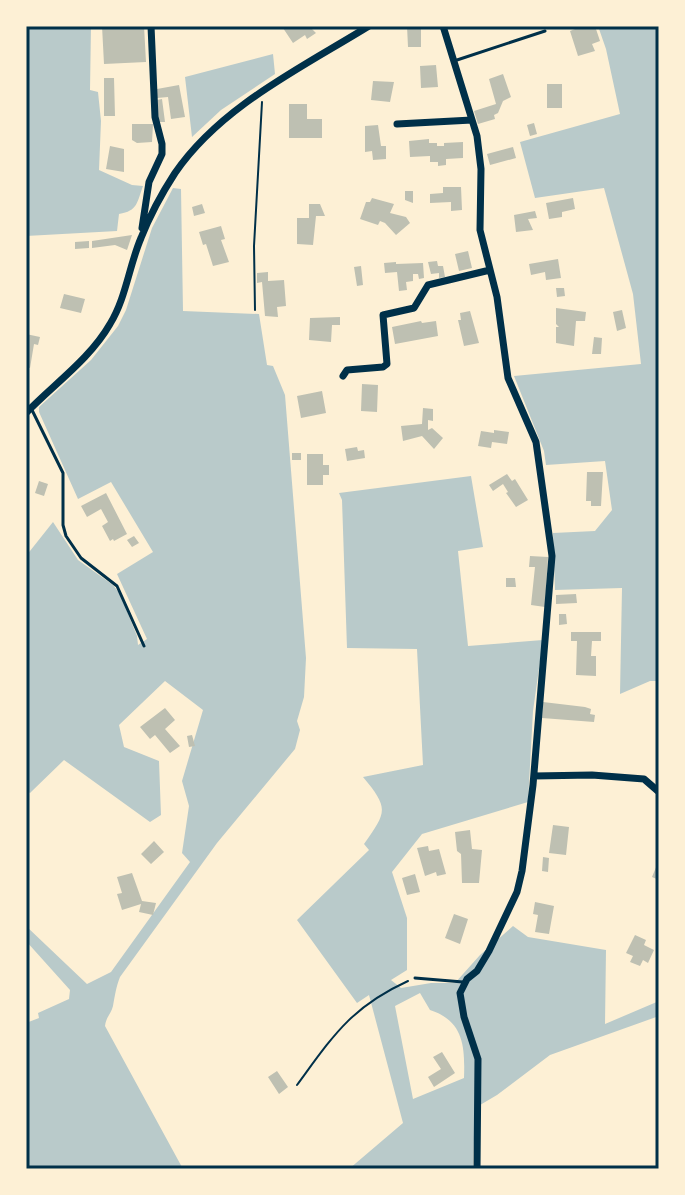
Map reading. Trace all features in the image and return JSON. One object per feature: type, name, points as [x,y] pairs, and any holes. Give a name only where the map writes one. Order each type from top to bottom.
[{"type":"street","points":[[28,410],[92,349],[110,326],[122,297],[140,239],[149,182],[162,154],[155,117],[151,26]]},
{"type":"street","points":[[140,239],[161,196],[188,157],[229,116],[369,26]]},
{"type":"street","points":[[443,26],[472,120],[481,169],[480,230],[497,297],[508,378],[536,442],[552,556],[534,776],[517,892],[489,951],[460,993],[464,1017],[478,1059],[477,1169]]},
{"type":"street","points":[[397,124],[472,120]]},
{"type":"street","points":[[343,376],[347,370],[387,364],[383,315],[414,308],[423,290],[436,281],[490,270]]},
{"type":"street","points":[[534,776],[592,775],[644,779],[659,792]]},
{"type":"lane","points":[[454,62],[545,31]]},
{"type":"lane","points":[[28,410],[63,473],[63,525],[66,536],[81,558],[117,586],[144,646]]},
{"type":"lane","points":[[415,978],[465,982]]},
{"type":"path","points":[[255,310],[254,246],[262,93]]},
{"type":"path","points":[[297,1085],[341,1025],[378,995],[415,978]]},
{"type":"shaded area","points":[[26,26],[91,26],[90,90],[98,92],[101,121],[99,170],[132,185],[143,186],[133,208],[119,214],[117,231],[26,236]]},
{"type":"shaded area","points":[[598,26],[659,26],[659,681],[650,681],[620,694],[622,588],[555,590],[553,533],[595,531],[612,510],[605,461],[546,465],[544,451],[514,376],[641,364],[633,294],[604,188],[535,198],[520,142],[620,114]]},
{"type":"shaded area","points":[[273,54],[275,74],[221,110],[192,137],[185,77]]},
{"type":"shaded area","points":[[173,188],[181,189],[183,311],[259,314],[267,365],[273,366],[285,395],[306,658],[304,697],[297,721],[300,730],[295,749],[217,843],[120,977],[105,1026],[183,1169],[26,1169],[26,1023],[39,1018],[38,1013],[69,999],[70,990],[26,941],[26,926],[87,984],[111,972],[190,862],[182,853],[189,806],[182,781],[203,710],[165,681],[119,725],[124,747],[159,761],[161,815],[150,822],[64,760],[30,793],[26,790],[26,556],[53,522],[78,560],[113,585],[120,594],[138,645],[147,639],[117,574],[153,552],[111,482],[78,499],[39,407],[91,360],[118,326],[152,228]]},
{"type":"shaded area","points":[[471,476],[483,547],[458,551],[468,646],[543,640],[533,711],[528,802],[422,834],[392,872],[407,918],[407,970],[391,980],[401,988],[455,983],[480,955],[513,926],[528,937],[606,950],[605,1024],[659,1001],[659,1016],[550,1055],[475,1108],[473,1169],[349,1169],[403,1123],[369,995],[357,1003],[297,920],[369,850],[364,844],[382,810],[377,796],[363,777],[423,765],[417,649],[347,648],[342,500],[339,493]],"holes":[[[420,993],[430,1010],[456,1028],[463,1046],[464,1078],[413,1099],[395,1006]]]},
{"type":"building","points":[[102,26],[144,26],[146,62],[104,64]]},
{"type":"building","points":[[309,26],[316,33],[307,39],[305,35],[293,43],[283,28]]},
{"type":"building","points":[[407,26],[421,26],[421,47],[408,47]]},
{"type":"building","points":[[595,26],[600,41],[592,44],[595,51],[578,56],[570,31]]},
{"type":"building","points":[[436,65],[438,87],[421,88],[420,66]]},
{"type":"building","points":[[503,74],[511,97],[503,101],[494,115],[495,119],[478,124],[474,111],[496,104],[489,79]]},
{"type":"building","points":[[104,78],[114,78],[115,116],[104,116]]},
{"type":"building","points":[[373,81],[394,82],[390,102],[371,100]]},
{"type":"building","points":[[547,84],[562,84],[562,108],[547,108]]},
{"type":"building","points":[[179,85],[185,117],[171,119],[168,97],[157,98],[157,89]]},
{"type":"building","points":[[162,99],[165,122],[158,122],[157,100]]},
{"type":"building","points":[[289,104],[307,104],[307,119],[322,119],[322,138],[289,138]]},
{"type":"building","points":[[534,123],[537,134],[530,136],[527,125]]},
{"type":"building","points":[[132,124],[153,124],[152,142],[137,143],[132,140]]},
{"type":"building","points":[[378,125],[381,146],[386,146],[386,159],[373,160],[372,151],[365,152],[365,126]]},
{"type":"building","points":[[429,139],[429,143],[437,143],[437,146],[463,142],[463,158],[446,159],[446,165],[438,166],[438,162],[430,162],[430,156],[410,157],[409,141]]},
{"type":"building","points":[[110,146],[124,149],[124,172],[106,169]]},
{"type":"building","points":[[513,147],[516,158],[490,165],[487,154]]},
{"type":"building","points":[[443,187],[461,187],[462,210],[451,211],[451,202],[430,203],[430,194],[443,193]]},
{"type":"building","points":[[405,191],[413,191],[413,203],[405,200]]},
{"type":"building","points":[[372,198],[394,204],[390,213],[406,217],[410,223],[396,235],[385,223],[380,221],[378,225],[360,219],[366,202]]},
{"type":"building","points":[[573,198],[575,209],[562,212],[562,217],[549,219],[546,203]]},
{"type":"building","points":[[202,204],[205,213],[194,216],[192,207]]},
{"type":"building","points":[[309,204],[320,204],[325,216],[316,216],[313,245],[297,244],[297,218],[309,218]]},
{"type":"building","points":[[535,211],[537,218],[528,219],[533,230],[516,232],[514,215]]},
{"type":"building","points":[[221,226],[225,239],[221,240],[229,262],[213,266],[199,232]]},
{"type":"building","points":[[132,235],[127,250],[115,245],[92,248],[92,241]]},
{"type":"building","points":[[89,241],[89,248],[75,249],[75,242]]},
{"type":"building","points":[[468,251],[472,268],[459,271],[455,254]]},
{"type":"building","points":[[558,259],[561,278],[546,280],[545,272],[531,275],[529,264]]},
{"type":"building","points":[[437,261],[438,266],[443,266],[445,277],[439,278],[439,273],[431,274],[428,262]]},
{"type":"building","points":[[384,263],[423,263],[424,278],[419,279],[418,274],[413,274],[413,281],[406,282],[407,290],[399,291],[397,272],[385,273]]},
{"type":"building","points":[[361,266],[363,285],[357,286],[354,267]]},
{"type":"building","points":[[268,272],[268,281],[284,280],[286,306],[277,307],[278,317],[265,316],[262,282],[257,283],[257,273]]},
{"type":"building","points":[[556,288],[564,288],[565,296],[557,297]]},
{"type":"building","points":[[64,294],[85,299],[81,313],[60,308]]},
{"type":"building","points":[[556,308],[586,312],[585,321],[576,321],[574,346],[556,343],[556,327],[559,327],[556,324]]},
{"type":"building","points":[[622,310],[626,328],[617,331],[613,312]]},
{"type":"building","points":[[470,311],[479,343],[464,346],[458,320],[461,320],[460,313]]},
{"type":"building","points":[[340,317],[340,325],[332,325],[331,342],[309,340],[310,318]]},
{"type":"building","points":[[436,321],[438,336],[395,344],[392,327]]},
{"type":"building","points":[[26,334],[40,337],[38,345],[34,344],[30,368],[26,367]]},
{"type":"building","points":[[594,337],[602,338],[601,354],[592,354]]},
{"type":"building","points":[[362,384],[378,385],[377,412],[361,411]]},
{"type":"building","points":[[322,391],[326,413],[301,418],[297,396]]},
{"type":"building","points":[[423,408],[433,409],[433,421],[428,420],[428,430],[432,428],[443,438],[434,449],[422,436],[403,441],[401,426],[422,424]]},
{"type":"building","points":[[494,430],[509,432],[507,444],[492,442],[491,448],[478,446],[481,431],[494,433]]},
{"type":"building","points":[[357,447],[358,451],[364,450],[365,458],[347,461],[345,449]]},
{"type":"building","points":[[292,453],[301,453],[301,460],[292,460]]},
{"type":"building","points":[[307,454],[323,454],[323,465],[329,465],[329,475],[323,475],[323,485],[307,485]]},
{"type":"building","points":[[587,472],[603,472],[601,506],[591,506],[591,501],[586,501]]},
{"type":"building","points":[[507,474],[512,481],[515,479],[528,500],[516,507],[503,484],[493,491],[489,485]]},
{"type":"building","points":[[39,481],[48,484],[44,496],[35,493]]},
{"type":"building","points":[[106,493],[127,534],[114,541],[110,541],[102,526],[108,522],[101,509],[87,517],[81,506]]},
{"type":"building","points":[[134,536],[139,543],[132,547],[127,540]]},
{"type":"building","points":[[530,556],[548,557],[545,607],[531,605],[535,567],[529,567]]},
{"type":"building","points":[[506,578],[515,578],[516,587],[506,587]]},
{"type":"building","points":[[576,594],[577,603],[556,604],[556,595]]},
{"type":"building","points":[[559,614],[566,614],[567,624],[559,625]]},
{"type":"building","points":[[571,632],[601,632],[601,641],[592,641],[591,656],[596,656],[596,676],[576,675],[577,641],[571,641]]},
{"type":"building","points":[[543,702],[591,709],[590,714],[595,715],[594,722],[542,718]]},
{"type":"building","points":[[165,708],[175,720],[165,729],[180,746],[170,753],[155,735],[150,739],[140,727]]},
{"type":"building","points":[[192,735],[195,746],[189,747],[187,736]]},
{"type":"building","points":[[553,825],[569,827],[566,855],[549,853]]},
{"type":"building","points":[[470,830],[472,849],[482,850],[479,883],[462,883],[461,854],[457,851],[455,832]]},
{"type":"building","points":[[154,841],[164,852],[151,864],[141,854]]},
{"type":"building","points":[[428,846],[429,851],[439,849],[446,874],[437,876],[436,872],[425,876],[417,848]]},
{"type":"building","points":[[543,857],[549,858],[548,872],[542,871]]},
{"type":"building","points":[[659,860],[659,880],[652,877]]},
{"type":"building","points":[[132,873],[142,901],[156,903],[153,915],[139,912],[141,904],[122,910],[117,894],[122,893],[117,877]]},
{"type":"building","points":[[415,874],[420,892],[407,895],[402,878]]},
{"type":"building","points":[[535,902],[554,906],[549,934],[535,932],[538,915],[533,914]]},
{"type":"building","points":[[454,914],[468,919],[460,944],[445,938]]},
{"type":"building","points":[[635,935],[646,940],[644,945],[654,950],[648,963],[643,960],[640,966],[630,962],[633,956],[626,953]]},
{"type":"building","points":[[442,1052],[455,1073],[434,1087],[428,1077],[441,1069],[433,1057]]},
{"type":"building","points":[[277,1071],[288,1087],[279,1094],[268,1077]]}]
